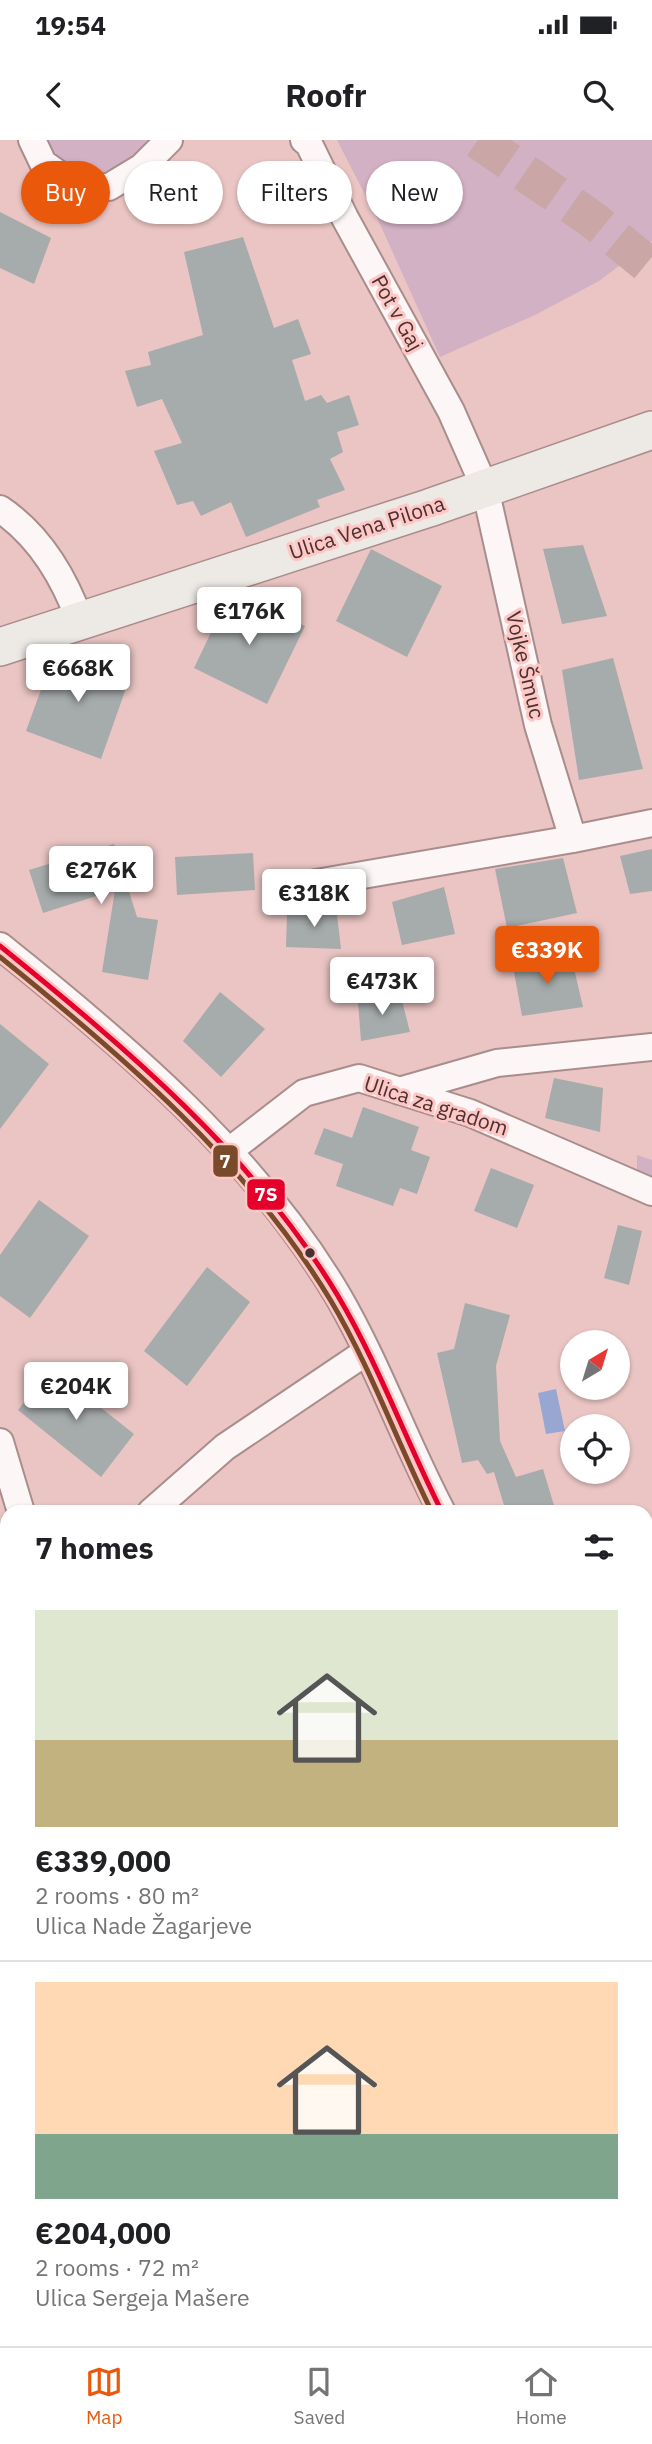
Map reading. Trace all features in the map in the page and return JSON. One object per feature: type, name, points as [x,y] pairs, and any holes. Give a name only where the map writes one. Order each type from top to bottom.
[{"type":"street","points":[[32,140],[43,163],[77,187],[109,187],[142,167],[169,140]]},
{"type":"street","name":"Pot v Gaj","points":[[304,140],[309,144],[345,218],[451,411],[485,488]]},
{"type":"street","name":"Ulica Vena Pilona","points":[[0,647],[303,550],[652,430]]},
{"type":"street","name":"Vojke Šmuc","points":[[485,488],[538,725],[573,839]]},
{"type":"street","points":[[0,509],[15,518],[50,558],[69,593],[80,621]]},
{"type":"street","points":[[316,883],[652,823]]},
{"type":"street","points":[[0,946],[131,1057],[229,1151],[296,1231],[339,1297],[439,1505]]},
{"type":"street","points":[[399,1091],[497,1063],[652,1047]]},
{"type":"street","name":"Ulica za gradom","points":[[229,1151],[304,1093],[359,1078],[470,1113],[652,1192]]},
{"type":"street","points":[[159,1505],[225,1447],[366,1352]]},
{"type":"street","points":[[0,1442],[19,1505]]},
{"type":"shaded area","points":[[43,140],[156,140],[139,157],[124,161],[124,164],[110,172],[110,161],[58,161],[50,156]]},
{"type":"shaded area","points":[[337,140],[652,140],[652,241],[599,281],[535,315],[440,357],[380,224],[463,224],[463,161],[366,161],[366,197],[352,169],[352,161],[348,161]]},
{"type":"shaded area","points":[[637,1155],[652,1160],[652,1186],[637,1180]]},
{"type":"water","points":[[556,1389],[561,1414],[560,1432],[546,1434],[538,1393]]},
{"type":"building","points":[[0,212],[51,238],[34,284],[0,268]]},
{"type":"building","points":[[243,237],[274,328],[298,319],[311,354],[292,360],[305,401],[321,395],[327,403],[349,395],[359,425],[337,432],[343,452],[330,459],[345,490],[317,500],[320,507],[246,537],[231,502],[201,516],[193,501],[177,505],[154,451],[182,443],[162,399],[137,407],[125,371],[151,365],[148,352],[203,335],[184,252]]},
{"type":"building","points":[[583,545],[607,616],[562,624],[543,549]]},
{"type":"building","points":[[371,549],[442,586],[407,657],[336,621]]},
{"type":"building","points":[[236,592],[305,626],[267,704],[194,668],[229,595]]},
{"type":"building","points":[[59,650],[130,677],[101,759],[26,731],[55,651]]},
{"type":"building","points":[[613,658],[643,769],[579,780],[562,670]]},
{"type":"building","points":[[114,844],[137,917],[158,920],[148,980],[102,972],[115,890],[43,913],[29,870]]},
{"type":"building","points":[[652,849],[652,891],[630,894],[620,856]]},
{"type":"building","points":[[253,853],[255,890],[177,895],[175,857]]},
{"type":"building","points":[[563,858],[577,913],[507,928],[495,869]]},
{"type":"building","points":[[444,887],[455,934],[402,945],[392,902]]},
{"type":"building","points":[[336,906],[341,949],[286,947],[287,913]]},
{"type":"building","points":[[572,960],[583,1007],[522,1016],[512,961]]},
{"type":"building","points":[[220,992],[265,1029],[221,1077],[183,1041]]},
{"type":"building","points":[[400,993],[410,1032],[361,1041],[358,1002]]},
{"type":"building","points":[[0,1024],[49,1064],[0,1129]]},
{"type":"building","points":[[554,1078],[603,1088],[600,1132],[545,1118]]},
{"type":"building","points":[[363,1107],[419,1127],[411,1150],[430,1157],[417,1194],[400,1188],[393,1206],[336,1186],[343,1164],[314,1154],[324,1128],[352,1138]]},
{"type":"building","points":[[491,1168],[534,1185],[517,1228],[474,1211]]},
{"type":"building","points":[[39,1200],[89,1236],[30,1318],[0,1296],[0,1255]]},
{"type":"building","points":[[618,1225],[642,1231],[629,1285],[604,1278]]},
{"type":"building","points":[[207,1267],[250,1302],[187,1386],[144,1351]]},
{"type":"building","points":[[465,1303],[510,1315],[496,1366],[500,1441],[516,1477],[543,1469],[554,1505],[504,1505],[494,1472],[487,1474],[478,1460],[462,1463],[437,1353],[454,1349]]},
{"type":"building","points":[[51,1368],[134,1434],[101,1477],[18,1410]]},
{"type":"tunnel","points":[[478,140],[593,220],[652,268]]},
{"type":"transit line","name":"7S","points":[[0,946],[94,1024],[185,1106],[267,1196],[305,1245],[353,1322],[439,1505]]},
{"type":"transit line","name":"7","points":[[0,957],[137,1073],[181,1115],[262,1203],[298,1251],[345,1326],[429,1505]]}]
